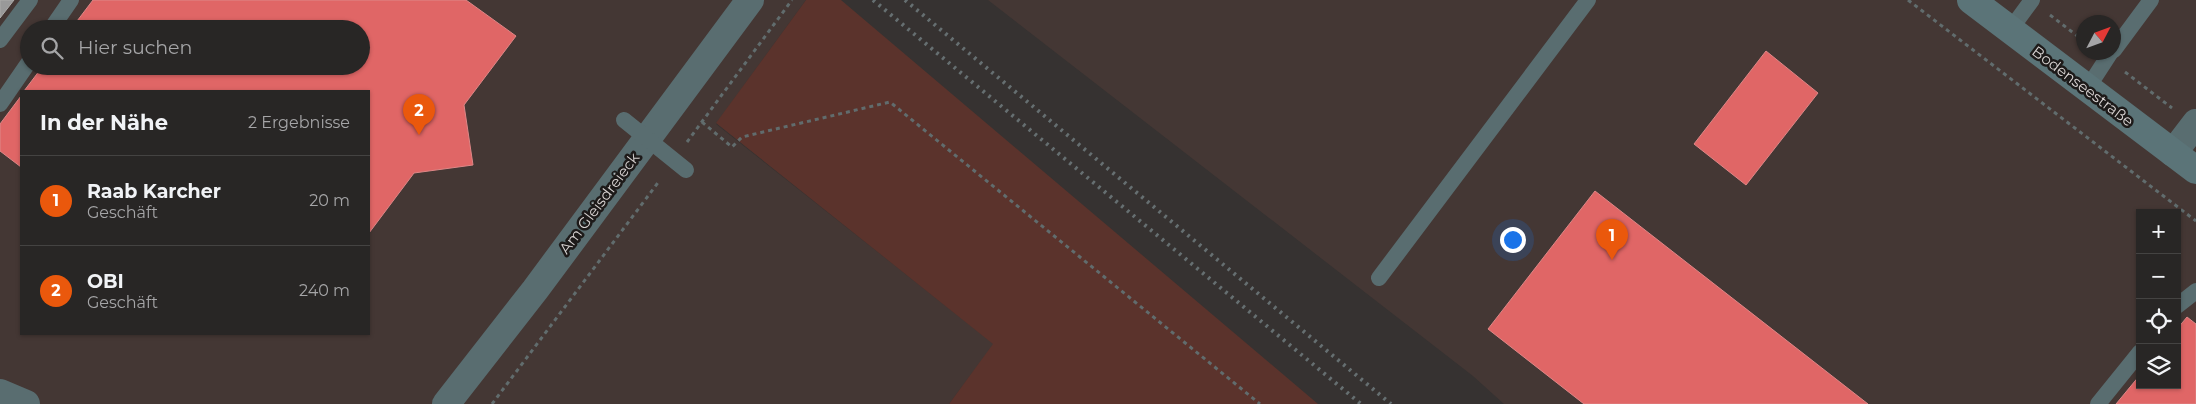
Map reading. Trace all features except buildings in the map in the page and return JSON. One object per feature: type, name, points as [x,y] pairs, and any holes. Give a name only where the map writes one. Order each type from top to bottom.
[{"type":"main road","name":"Bodenseestraße","points":[[1971,0],[2196,170]]},
{"type":"street","name":"Am Gleisdreieck","points":[[446,404],[535,290],[750,0]]},
{"type":"street","points":[[2173,153],[2195,124]]},
{"type":"street","points":[[0,393],[26,404]]},
{"type":"lane","points":[[0,40],[30,0]]},
{"type":"lane","points":[[57,20],[71,0]]},
{"type":"lane","points":[[1379,278],[1588,0]]},
{"type":"lane","points":[[2121,40],[2151,0]]},
{"type":"lane","points":[[2010,30],[2032,1]]},
{"type":"lane","points":[[2087,89],[2107,60]]},
{"type":"lane","points":[[0,104],[20,75]]},
{"type":"lane","points":[[624,120],[686,170]]},
{"type":"lane","points":[[2181,303],[2196,291]]},
{"type":"lane","points":[[2098,404],[2136,357]]},
{"type":"path","points":[[686,144],[792,0]]},
{"type":"path","points":[[1908,0],[2196,221]]},
{"type":"path","points":[[2032,1],[2076,35]]},
{"type":"path","points":[[2118,60],[2195,124]]},
{"type":"path","points":[[702,122],[732,147],[742,137],[890,102],[1260,404]]},
{"type":"path","points":[[492,404],[665,173]]},
{"type":"shaded area","points":[[0,0],[806,0],[716,124],[994,344],[949,404],[0,404]]},
{"type":"shaded area","points":[[806,0],[841,0],[1318,404],[949,404],[993,344],[716,123]]},
{"type":"shaded area","points":[[988,0],[2196,0],[2196,404],[1504,404],[1473,376]]},
{"type":"railway","points":[[873,0],[1361,404]]},
{"type":"railway","points":[[905,0],[1391,404]]},
{"type":"place","name":"OBI","points":[[419,135]]},
{"type":"place","name":"Raab Karcher","points":[[1612,260]]}]
